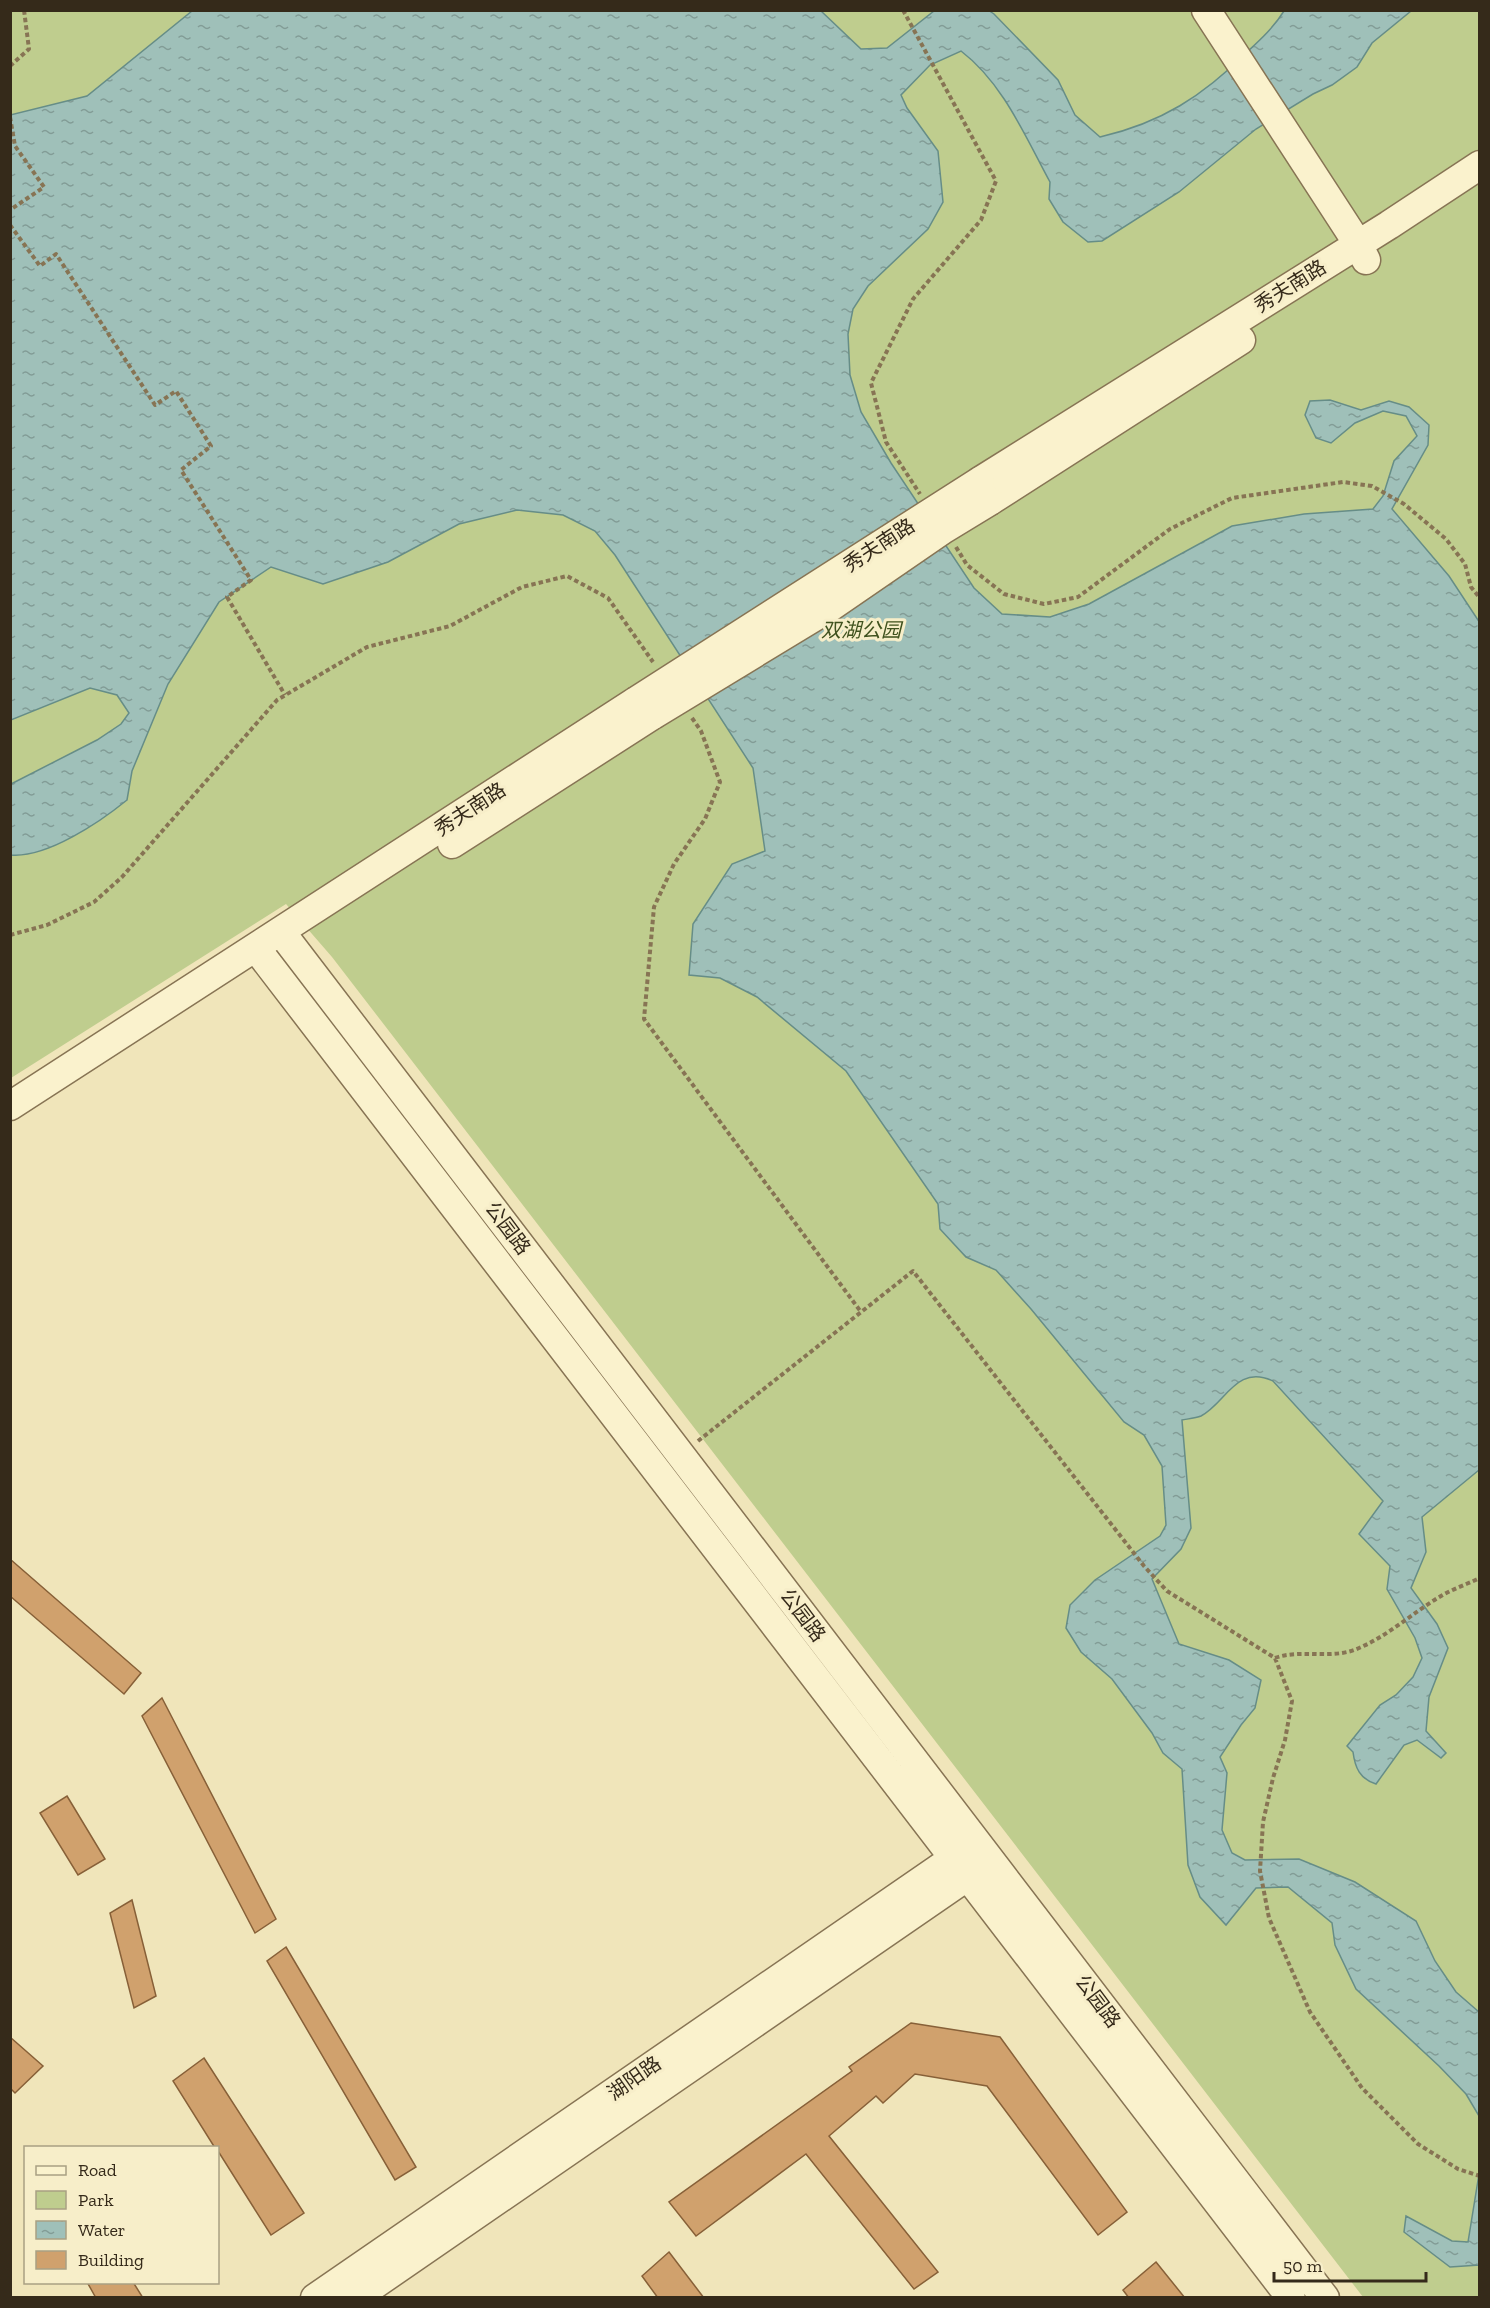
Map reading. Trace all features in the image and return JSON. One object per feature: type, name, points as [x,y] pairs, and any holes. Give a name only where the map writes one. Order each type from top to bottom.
[{"type":"street","points":[[1206,10],[1362,252]]},
{"type":"street","name":"秀夫南路","points":[[1362,252],[1479,165]]},
{"type":"street","name":"秀夫南路","points":[[10,1106],[281,932],[644,708],[1362,252],[1479,187]]},
{"type":"street","name":"公园路","points":[[281,932],[1324,2298]]},
{"type":"street","name":"公园路","points":[[256,948],[1291,2298]]},
{"type":"street","name":"湖阳路","points":[[315,2298],[961,1867]]},
{"type":"street","name":"湖阳路","points":[[355,2298],[961,1867]]},
{"type":"path","points":[[10,66],[28,48],[24,10]]},
{"type":"path","points":[[10,117],[15,146],[44,188],[10,210]]},
{"type":"path","points":[[10,225],[40,266],[56,254],[155,405],[176,391],[211,446],[181,470],[251,580],[227,597],[285,695]]},
{"type":"path","points":[[10,935],[47,925],[94,902],[122,877],[277,700],[368,647],[450,626],[522,587],[567,576],[608,598],[655,664]]},
{"type":"path","points":[[688,712],[701,731],[720,782],[705,819],[674,864],[654,907],[644,1019],[861,1312]]},
{"type":"path","points":[[681,1454],[913,1271],[1144,1566],[1167,1591],[1275,1658],[1292,1701],[1286,1740],[1273,1778],[1263,1822],[1260,1871],[1269,1918],[1310,2012],[1362,2088],[1418,2144],[1458,2169],[1479,2176]]},
{"type":"path","points":[[1275,1658],[1285,1655],[1352,1651],[1379,1638],[1442,1596],[1479,1578]]},
{"type":"green space","name":"双湖公园","points":[[11,11],[1479,11],[1479,2297],[1363,2297],[332,957],[286,904],[11,1078]]},
{"type":"water","points":[[988,10],[1058,80],[1075,115],[1100,137],[1162,116],[1197,95],[1231,68],[1272,28],[1284,11],[1411,11],[1372,43],[1357,67],[1332,85],[1256,129],[1179,192],[1102,241],[1088,242],[1063,222],[1049,199],[1050,182],[1022,129],[1001,94],[976,64],[961,51],[930,65],[901,95],[907,108],[938,151],[943,202],[928,229],[868,286],[853,309],[848,334],[850,375],[861,412],[891,463],[974,588],[1002,614],[1050,617],[1089,604],[1232,526],[1304,514],[1373,509],[1383,496],[1394,461],[1417,436],[1406,416],[1383,411],[1355,423],[1331,443],[1316,438],[1305,415],[1310,401],[1330,400],[1361,410],[1389,401],[1409,407],[1429,425],[1428,445],[1392,509],[1449,576],[1480,623],[1479,1470],[1422,1517],[1426,1552],[1411,1588],[1437,1624],[1448,1648],[1429,1697],[1426,1731],[1446,1753],[1441,1758],[1417,1740],[1404,1745],[1376,1784],[1362,1776],[1357,1768],[1353,1752],[1347,1746],[1380,1705],[1396,1695],[1413,1677],[1422,1658],[1415,1638],[1387,1589],[1390,1566],[1359,1534],[1383,1501],[1273,1381],[1250,1377],[1232,1387],[1201,1416],[1182,1420],[1191,1528],[1181,1549],[1152,1579],[1179,1644],[1229,1660],[1261,1680],[1255,1708],[1220,1757],[1227,1773],[1222,1830],[1232,1853],[1245,1860],[1299,1859],[1355,1882],[1416,1921],[1435,1961],[1456,1992],[1479,2012],[1479,2116],[1466,2094],[1439,2066],[1356,1989],[1335,1945],[1332,1923],[1288,1887],[1256,1888],[1226,1925],[1200,1897],[1188,1865],[1182,1769],[1163,1753],[1152,1733],[1112,1679],[1081,1652],[1066,1628],[1070,1605],[1095,1580],[1160,1536],[1166,1525],[1162,1466],[1144,1435],[1124,1422],[996,1270],[966,1257],[940,1229],[938,1204],[846,1071],[757,997],[720,978],[689,975],[693,924],[732,864],[765,851],[753,768],[615,555],[595,531],[563,515],[517,510],[459,524],[388,562],[323,584],[271,567],[219,602],[168,684],[132,771],[127,800],[88,828],[56,845],[41,851],[11,855],[11,784],[97,740],[121,724],[129,713],[117,695],[90,688],[11,720],[10,115],[87,96],[192,11],[821,11],[861,49],[887,48],[934,11]]},
{"type":"water","points":[[1479,2174],[1479,2265],[1450,2267],[1404,2232],[1406,2216],[1452,2241],[1468,2242]]},
{"type":"building","points":[[10,1559],[141,1673],[124,1694],[10,1596]]},
{"type":"building","points":[[162,1698],[276,1919],[255,1933],[142,1716]]},
{"type":"building","points":[[67,1796],[105,1859],[78,1875],[40,1813]]},
{"type":"building","points":[[132,1900],[156,1996],[134,2008],[110,1913]]},
{"type":"building","points":[[286,1947],[416,2167],[395,2180],[267,1961]]},
{"type":"building","points":[[911,2023],[1000,2037],[1127,2212],[1098,2235],[987,2086],[915,2074],[883,2103],[876,2096],[829,2136],[938,2272],[914,2289],[806,2154],[696,2236],[669,2202],[852,2071],[849,2067]]},
{"type":"building","points":[[10,2037],[43,2066],[15,2093],[10,2088]]},
{"type":"building","points":[[204,2058],[304,2213],[271,2235],[219,2153],[219,2146],[214,2146],[173,2081]]},
{"type":"building","points":[[669,2252],[704,2298],[658,2298],[642,2276]]},
{"type":"building","points":[[1156,2262],[1185,2298],[1129,2298],[1123,2290]]},
{"type":"building","points":[[88,2284],[134,2284],[143,2298],[96,2298]]}]
